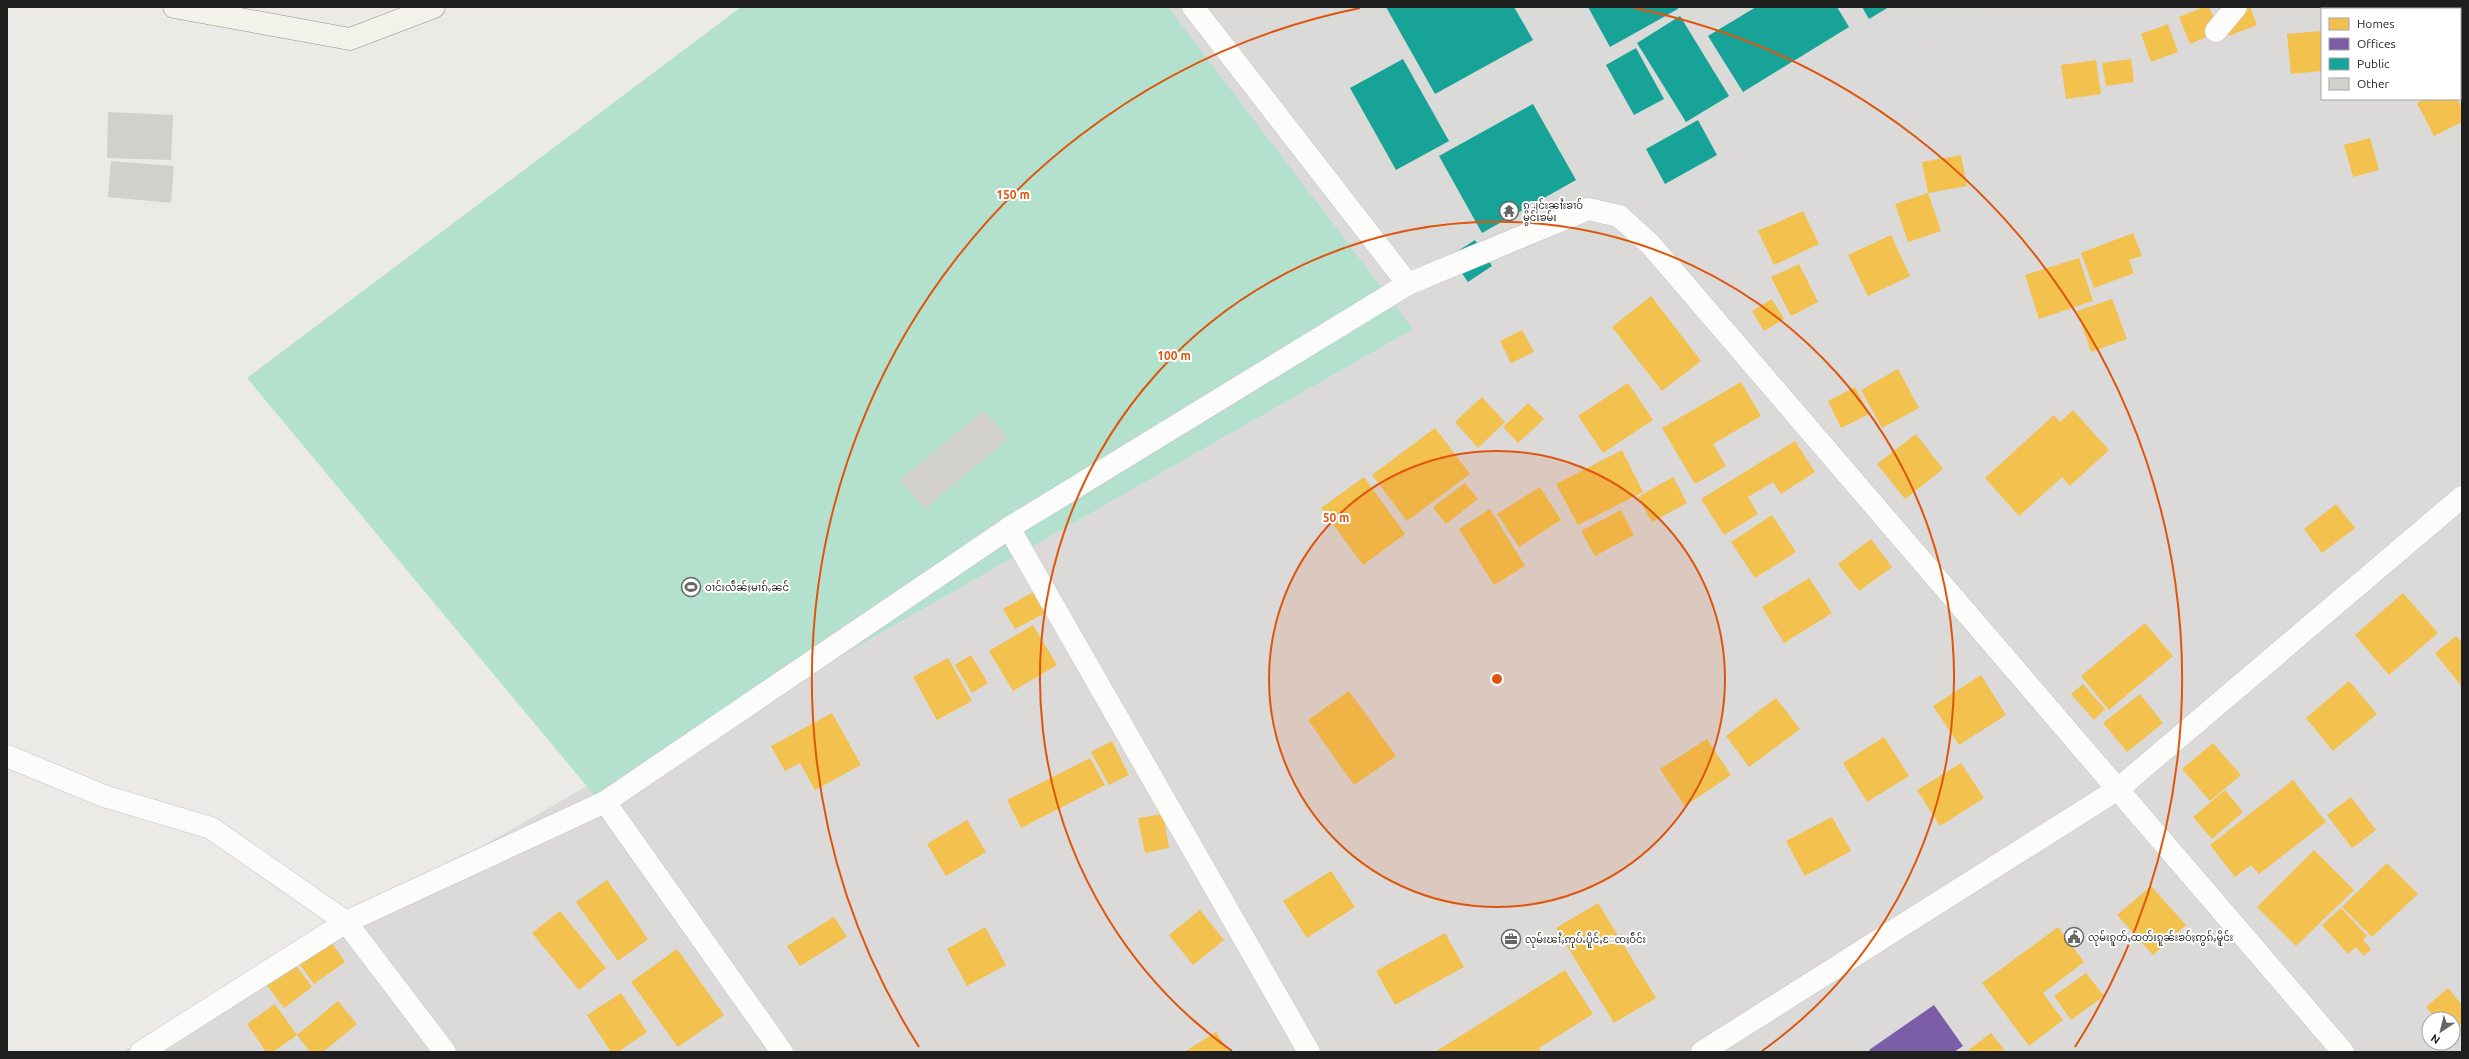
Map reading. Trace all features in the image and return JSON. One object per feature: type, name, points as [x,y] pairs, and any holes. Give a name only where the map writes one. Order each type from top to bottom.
[{"type":"main road","points":[[174,7],[350,39],[434,7]]},
{"type":"street","points":[[1193,7],[1408,284]]},
{"type":"street","points":[[2216,31],[2236,7]]},
{"type":"street","points":[[141,1052],[346,922],[605,802],[1009,528],[1408,284],[1588,209],[1619,216],[1650,244],[2343,1052]]},
{"type":"street","points":[[1702,1052],[2118,789],[2462,497]]},
{"type":"street","points":[[1009,528],[1309,1052]]},
{"type":"street","points":[[7,756],[104,796],[210,828],[346,922],[445,1052]]},
{"type":"street","points":[[605,802],[782,1052]]},
{"type":"shaded area","points":[[1135,7],[2462,7],[2462,1052],[123,1052],[1379,332]]},
{"type":"shaded area","name":"ၵွျင်းၼၢႆးၶၢဝ် မွင်းၶမ်း","points":[[1343,7],[1985,7],[1775,129],[1464,292],[1264,44]]},
{"type":"green space","name":"ဝၢင်းလဵၼ်ႈမၢၵ်ႇၼင်","points":[[741,7],[1168,7],[1413,329],[595,796],[247,378]]},
{"type":"building: Homes","points":[[2204,7],[2209,7],[2220,31],[2190,44],[2179,17]]},
{"type":"building: Homes","points":[[2218,7],[2250,7],[2257,25],[2229,36]]},
{"type":"building: Homes","points":[[2455,7],[2456,8],[2418,8]]},
{"type":"building: Homes","points":[[2168,24],[2178,52],[2151,62],[2141,34]]},
{"type":"building: Homes","points":[[2321,31],[2321,71],[2291,74],[2287,34]]},
{"type":"building: Homes","points":[[2131,59],[2134,82],[2106,86],[2102,63]]},
{"type":"building: Homes","points":[[2096,60],[2101,94],[2066,99],[2061,65]]},
{"type":"building: Homes","points":[[2423,100],[2458,100],[2462,109],[2462,122],[2434,136],[2417,103]]},
{"type":"building: Homes","points":[[2370,138],[2379,170],[2353,177],[2344,145]]},
{"type":"building: Homes","points":[[1961,155],[1967,186],[1928,193],[1922,162]]},
{"type":"building: Homes","points":[[1928,193],[1941,231],[1908,242],[1895,204]]},
{"type":"building: Homes","points":[[1803,211],[1819,244],[1774,265],[1758,231]]},
{"type":"building: Homes","points":[[2133,233],[2142,256],[2129,260],[2134,273],[2094,288],[2081,253]]},
{"type":"building: Homes","points":[[1891,235],[1910,276],[1868,296],[1848,255]]},
{"type":"building: Homes","points":[[2079,258],[2093,301],[2039,319],[2025,275]]},
{"type":"building: Homes","points":[[1799,264],[1818,302],[1791,316],[1771,277]]},
{"type":"building: Homes","points":[[1651,296],[1701,361],[1662,391],[1612,327]]},
{"type":"building: Homes","points":[[1772,299],[1784,319],[1764,331],[1752,311]]},
{"type":"building: Homes","points":[[2112,299],[2127,339],[2091,352],[2077,311]]},
{"type":"building: Homes","points":[[1522,330],[1534,352],[1511,363],[1500,341]]},
{"type":"building: Homes","points":[[1898,369],[1919,408],[1882,428],[1861,390]]},
{"type":"building: Homes","points":[[1741,382],[1761,416],[1713,444],[1726,466],[1695,484],[1662,428]]},
{"type":"building: Homes","points":[[1628,383],[1653,420],[1603,453],[1578,416]]},
{"type":"building: Homes","points":[[1855,387],[1869,414],[1841,428],[1828,401]]},
{"type":"building: Homes","points":[[1482,397],[1505,422],[1478,448],[1455,422]]},
{"type":"building: Homes","points":[[1528,403],[1544,419],[1518,443],[1503,427]]},
{"type":"building: Homes","points":[[2073,410],[2109,450],[2070,486],[2062,477],[2019,516],[1985,478],[2054,415],[2060,422]]},
{"type":"building: Homes","points":[[1435,428],[1470,474],[1407,521],[1372,475]]},
{"type":"building: Homes","points":[[1916,434],[1943,469],[1905,499],[1877,464]]},
{"type":"building: Homes","points":[[1795,441],[1815,472],[1781,494],[1773,482],[1748,497],[1758,514],[1724,535],[1701,499]]},
{"type":"building: Homes","points":[[1622,450],[1643,492],[1578,525],[1556,484]]},
{"type":"building: Homes","points":[[1364,477],[1405,534],[1363,565],[1321,508]]},
{"type":"building: Homes","points":[[1673,477],[1687,503],[1652,522],[1638,497]]},
{"type":"building: Homes","points":[[1465,483],[1478,499],[1446,524],[1433,507]]},
{"type":"building: Homes","points":[[1540,487],[1561,520],[1519,547],[1497,514]]},
{"type":"building: Homes","points":[[2336,504],[2355,528],[2322,553],[2304,529]]},
{"type":"building: Homes","points":[[1490,509],[1525,566],[1494,585],[1459,529]]},
{"type":"building: Homes","points":[[1621,510],[1634,535],[1595,556],[1581,531]]},
{"type":"building: Homes","points":[[1772,515],[1796,552],[1755,578],[1731,542]]},
{"type":"building: Homes","points":[[1871,539],[1892,567],[1859,591],[1838,564]]},
{"type":"building: Homes","points":[[1809,578],[1832,613],[1784,643],[1762,607]]},
{"type":"building: Homes","points":[[1037,590],[1049,611],[1015,629],[1003,609]]},
{"type":"building: Homes","points":[[2403,593],[2438,633],[2389,675],[2355,635]]},
{"type":"building: Homes","points":[[2145,623],[2173,656],[2109,710],[2081,676]]},
{"type":"building: Homes","points":[[1033,625],[1057,665],[1013,691],[989,651]]},
{"type":"building: Homes","points":[[2456,636],[2462,643],[2462,687],[2435,653]]},
{"type":"building: Homes","points":[[971,655],[988,683],[972,693],[955,665]]},
{"type":"building: Homes","points":[[948,658],[972,701],[937,720],[913,677]]},
{"type":"building: Homes","points":[[1981,675],[2006,715],[1959,745],[1933,706]]},
{"type":"building: Homes","points":[[2349,681],[2377,714],[2333,751],[2306,718]]},
{"type":"building: Homes","points":[[2083,684],[2105,709],[2094,720],[2071,694]]},
{"type":"building: Homes","points":[[1349,691],[1396,756],[1354,785],[1308,720]]},
{"type":"building: Homes","points":[[2140,694],[2163,723],[2127,752],[2103,723]]},
{"type":"building: Homes","points":[[1776,698],[1800,729],[1749,767],[1726,736]]},
{"type":"building: Homes","points":[[832,713],[861,765],[815,790],[800,763],[785,771],[771,746]]},
{"type":"building: Homes","points":[[1884,737],[1909,776],[1867,802],[1843,763]]},
{"type":"building: Homes","points":[[1707,739],[1731,775],[1685,806],[1660,769]]},
{"type":"building: Homes","points":[[1112,741],[1129,775],[1109,785],[1091,752]]},
{"type":"building: Homes","points":[[2213,743],[2241,775],[2210,801],[2182,769]]},
{"type":"building: Homes","points":[[1090,758],[1105,785],[1021,828],[1007,800]]},
{"type":"building: Homes","points":[[1961,763],[1984,798],[1940,826],[1917,790]]},
{"type":"building: Homes","points":[[2293,780],[2326,822],[2259,874],[2251,865],[2235,877],[2210,845]]},
{"type":"building: Homes","points":[[2225,790],[2243,812],[2212,839],[2193,817]]},
{"type":"building: Homes","points":[[2351,797],[2376,830],[2352,848],[2327,815]]},
{"type":"building: Homes","points":[[1163,814],[1169,848],[1145,853],[1138,818]]},
{"type":"building: Homes","points":[[1832,817],[1851,851],[1805,876],[1786,841]]},
{"type":"building: Homes","points":[[967,820],[986,852],[946,876],[927,844]]},
{"type":"building: Homes","points":[[2314,850],[2354,890],[2296,946],[2257,907]]},
{"type":"building: Homes","points":[[2387,863],[2418,894],[2372,937],[2342,907]]},
{"type":"building: Homes","points":[[1331,871],[1355,907],[1307,938],[1283,901]]},
{"type":"building: Homes","points":[[607,880],[648,939],[618,961],[576,902]]},
{"type":"building: Homes","points":[[2151,886],[2186,925],[2153,955],[2117,915]]},
{"type":"building: Homes","points":[[1598,903],[1656,998],[1614,1023],[1556,928]]},
{"type":"building: Homes","points":[[2341,908],[2367,936],[2363,940],[2371,949],[2364,956],[2356,947],[2348,954],[2322,925]]},
{"type":"building: Homes","points":[[1200,910],[1224,940],[1193,965],[1169,935]]},
{"type":"building: Homes","points":[[560,911],[606,968],[579,990],[532,933]]},
{"type":"building: Homes","points":[[834,917],[847,937],[800,966],[787,946]]},
{"type":"building: Homes","points":[[985,927],[1006,965],[967,986],[947,949]]},
{"type":"building: Homes","points":[[2058,927],[2084,962],[2043,993],[2063,1020],[2029,1046],[1982,983]]},
{"type":"building: Homes","points":[[1445,933],[1464,967],[1395,1005],[1376,971]]},
{"type":"building: Homes","points":[[331,942],[345,962],[314,984],[300,965]]},
{"type":"building: Homes","points":[[677,949],[724,1015],[678,1047],[631,982]]},
{"type":"building: Homes","points":[[295,964],[312,987],[284,1008],[266,984]]},
{"type":"building: Homes","points":[[1565,970],[1593,1014],[1539,1048],[1541,1052],[1435,1052]]},
{"type":"building: Homes","points":[[2086,973],[2104,996],[2071,1020],[2054,996]]},
{"type":"building: Homes","points":[[2448,988],[2462,1005],[2462,1023],[2461,1024],[2461,1011],[2429,1011],[2426,1007]]},
{"type":"building: Homes","points":[[621,993],[647,1032],[618,1052],[611,1052],[587,1015]]},
{"type":"building: Homes","points":[[338,1001],[357,1024],[323,1052],[310,1052],[297,1035]]},
{"type":"building: Homes","points":[[275,1004],[297,1035],[273,1052],[266,1052],[247,1024]]},
{"type":"building: Homes","points":[[1216,1032],[1229,1052],[1184,1052]]},
{"type":"building: Homes","points":[[1991,1033],[2006,1052],[1966,1052]]},
{"type":"building: Offices","points":[[1934,1005],[1963,1046],[1954,1052],[1871,1052],[1869,1050]]},
{"type":"building: Public","points":[[1386,7],[1514,7],[1533,40],[1435,94]]},
{"type":"building: Public","points":[[1588,7],[1677,7],[1678,9],[1610,47]]},
{"type":"building: Public","points":[[1756,7],[1837,7],[1849,27],[1743,92],[1708,36]]},
{"type":"building: Public","points":[[1862,7],[1889,7],[1869,19]]},
{"type":"building: Public","points":[[1680,16],[1729,96],[1686,122],[1637,43]]},
{"type":"building: Public","points":[[1636,48],[1664,99],[1634,115],[1606,65]]},
{"type":"building: Public","points":[[1403,59],[1449,141],[1396,170],[1350,88]]},
{"type":"building: Public","points":[[1533,104],[1576,180],[1482,233],[1439,156]]},
{"type":"building: Public","points":[[1698,120],[1717,155],[1665,184],[1646,149]]},
{"type":"building: Public","points":[[1475,240],[1492,266],[1468,282],[1450,256]]},
{"type":"building: Other","points":[[108,112],[173,115],[171,160],[107,158]]},
{"type":"building: Other","points":[[111,161],[174,166],[171,203],[108,197]]},
{"type":"building: Other","points":[[984,410],[1008,439],[925,509],[900,480]]},
{"type":"place","name":"ၵွျင်းၼၢႆးၶၢဝ် မွင်းၶမ်း","points":[[1509,211]]},
{"type":"place","name":"ဝၢင်းလဵၼ်ႈမၢၵ်ႇၼင်","points":[[691,587]]},
{"type":"place","name":"လုမ်းၵူတ်ႇထတ်းၵူၼ်းၶဝ်ႈဢွၵ်ႇမိူင်း","points":[[2074,937]]},
{"type":"place","name":"လုမ်းၽၢႆႇဢုပ်ႉပိူင်ႇႄၸႈဝဵင်း","points":[[1511,939]]}]
